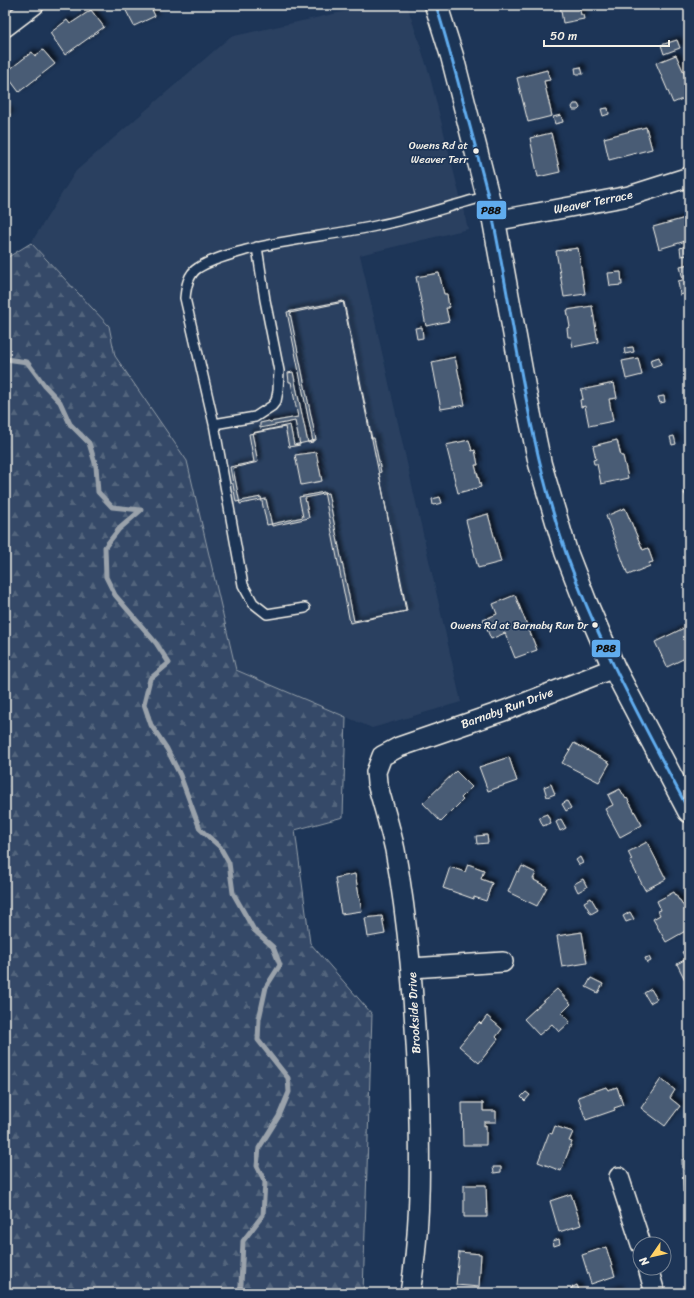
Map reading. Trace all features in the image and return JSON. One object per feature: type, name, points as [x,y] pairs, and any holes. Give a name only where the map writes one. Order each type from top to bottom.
[{"type":"street","points":[[5,27],[34,5]]},
{"type":"street","points":[[436,5],[452,56],[494,221],[525,392],[540,464],[566,552],[614,668],[689,811]]},
{"type":"street","name":"Weaver Terrace","points":[[494,221],[629,196],[689,177]]},
{"type":"street","name":"Barnaby Run Drive","points":[[399,747],[509,709],[614,668]]},
{"type":"street","name":"Brookside Drive","points":[[399,747],[382,756],[376,772],[377,783],[395,850],[412,968],[419,1122],[419,1198],[410,1293]]},
{"type":"street","points":[[412,968],[503,962]]},
{"type":"street","points":[[619,1177],[638,1236]]},
{"type":"street","points":[[650,1276],[655,1293]]},
{"type":"lane","points":[[305,608],[267,614],[253,603],[244,585],[203,370],[185,298],[191,275],[196,269],[212,260],[257,247],[380,225],[488,196]]},
{"type":"lane","points":[[214,424],[255,417],[272,406],[276,401],[279,371],[264,295],[257,247]]},
{"type":"shaded area","points":[[374,5],[407,5],[429,73],[468,229],[360,255],[461,702],[372,728],[236,670],[187,461],[115,356],[109,326],[31,243],[76,171],[230,37]]},
{"type":"green space","points":[[31,243],[109,326],[115,356],[187,461],[236,670],[346,717],[343,817],[295,830],[310,943],[372,1014],[363,1293],[5,1293],[5,259]]},
{"type":"building","points":[[123,5],[150,5],[155,16],[134,26]]},
{"type":"building","points":[[560,5],[579,5],[581,15],[583,15],[584,19],[563,23]]},
{"type":"building","points":[[91,10],[104,27],[65,55],[50,33],[67,20],[70,24]]},
{"type":"building","points":[[677,40],[680,48],[664,54],[661,45]]},
{"type":"building","points":[[43,50],[55,64],[19,92],[5,73],[32,52],[35,56]]},
{"type":"building","points":[[676,55],[689,84],[689,96],[673,103],[656,63]]},
{"type":"building","points":[[581,67],[583,74],[576,74],[575,68]]},
{"type":"building","points":[[547,70],[550,80],[544,81],[552,116],[528,122],[517,78]]},
{"type":"building","points":[[574,104],[578,104],[580,108],[578,110],[573,110],[572,107]]},
{"type":"building","points":[[5,108],[10,115],[5,118]]},
{"type":"building","points":[[608,108],[609,114],[603,116],[601,109]]},
{"type":"building","points":[[561,115],[563,122],[555,124],[553,117]]},
{"type":"building","points":[[646,127],[652,149],[609,160],[604,138]]},
{"type":"building","points":[[551,133],[560,172],[538,177],[530,138]]},
{"type":"building","points":[[689,217],[689,240],[659,249],[653,227]]},
{"type":"building","points":[[686,246],[688,255],[681,256],[680,248]]},
{"type":"building","points":[[578,248],[585,294],[564,297],[556,251]]},
{"type":"building","points":[[689,264],[688,301],[687,293],[680,295],[678,281],[683,280],[680,266]]},
{"type":"building","points":[[621,272],[622,285],[610,286],[608,273]]},
{"type":"building","points":[[439,273],[444,294],[447,294],[449,308],[446,308],[449,321],[426,326],[416,277]]},
{"type":"building","points":[[343,301],[371,438],[374,438],[381,472],[379,473],[406,611],[350,623],[324,492],[299,497],[303,517],[267,525],[261,497],[236,502],[230,467],[254,462],[249,434],[285,427],[289,447],[300,445],[295,421],[260,428],[260,423],[298,417],[288,373],[293,372],[308,443],[313,442],[287,312]],"holes":[[[316,452],[322,481],[301,485],[295,455]]]},
{"type":"building","points":[[344,302],[407,611],[354,621],[328,493],[305,498],[309,518],[272,526],[266,499],[240,504],[233,468],[258,462],[252,433],[290,425],[294,445],[316,440],[290,313]]},
{"type":"building","points":[[592,306],[598,342],[573,347],[571,337],[568,337],[567,328],[570,327],[567,310]]},
{"type":"building","points":[[422,327],[423,338],[417,339],[415,328]]},
{"type":"building","points":[[633,347],[634,352],[625,354],[624,348]]},
{"type":"building","points":[[455,357],[465,405],[441,409],[432,362]]},
{"type":"building","points":[[659,357],[661,364],[652,367],[650,360]]},
{"type":"building","points":[[638,358],[642,375],[626,379],[622,361]]},
{"type":"building","points":[[614,383],[617,398],[609,399],[613,421],[589,426],[585,406],[581,407],[580,400],[583,399],[581,390]]},
{"type":"building","points":[[664,396],[665,402],[660,403],[658,397]]},
{"type":"building","points":[[674,436],[676,444],[672,445],[670,437]]},
{"type":"building","points":[[469,440],[472,451],[475,450],[478,465],[475,465],[481,487],[458,493],[446,445]]},
{"type":"building","points":[[617,440],[621,456],[623,456],[628,478],[601,484],[597,464],[594,464],[593,460],[596,459],[593,446]]},
{"type":"building","points":[[689,491],[689,497],[687,498],[684,493]]},
{"type":"building","points":[[440,497],[442,503],[433,505],[432,499]]},
{"type":"building","points":[[625,508],[643,550],[648,548],[653,562],[649,563],[650,566],[628,575],[606,516]]},
{"type":"building","points":[[488,514],[501,562],[478,568],[466,520]]},
{"type":"building","points":[[515,595],[537,650],[515,658],[505,633],[491,639],[483,620],[497,614],[493,604]]},
{"type":"building","points":[[684,628],[687,634],[689,633],[689,656],[667,667],[655,642]]},
{"type":"building","points":[[574,743],[610,763],[599,782],[562,763]]},
{"type":"building","points":[[509,757],[517,781],[488,791],[479,767]]},
{"type":"building","points":[[456,771],[472,787],[461,798],[463,800],[441,822],[423,803]]},
{"type":"building","points":[[551,784],[555,794],[547,797],[544,787]]},
{"type":"building","points":[[620,789],[626,799],[627,798],[642,825],[620,837],[605,809],[613,805],[608,795]]},
{"type":"building","points":[[567,801],[571,808],[566,811],[562,804]]},
{"type":"building","points":[[547,814],[551,823],[543,826],[539,817]]},
{"type":"building","points":[[561,819],[566,828],[560,831],[556,822]]},
{"type":"building","points":[[487,835],[488,843],[477,844],[476,836]]},
{"type":"building","points":[[647,842],[666,879],[645,890],[630,861],[632,860],[628,852]]},
{"type":"building","points":[[580,857],[583,863],[579,865],[576,860]]},
{"type":"building","points":[[468,864],[484,870],[481,879],[492,883],[486,901],[474,897],[474,899],[443,888],[450,867],[465,872]]},
{"type":"building","points":[[522,866],[536,873],[533,879],[547,887],[537,906],[508,892],[517,871],[519,872]]},
{"type":"building","points":[[355,874],[362,911],[341,914],[335,878]]},
{"type":"building","points":[[583,879],[587,887],[578,892],[574,884]]},
{"type":"building","points":[[674,892],[689,915],[689,929],[666,942],[653,919],[660,915],[658,911],[661,910],[657,901]]},
{"type":"building","points":[[591,898],[598,910],[591,914],[584,902]]},
{"type":"building","points":[[630,912],[634,919],[626,922],[623,916]]},
{"type":"building","points":[[382,916],[385,934],[368,937],[365,918]]},
{"type":"building","points":[[582,932],[587,963],[562,967],[557,936]]},
{"type":"building","points":[[689,949],[689,978],[685,980],[677,964],[686,959],[682,952]]},
{"type":"building","points":[[649,957],[651,961],[647,963],[645,958]]},
{"type":"building","points":[[591,978],[603,984],[598,993],[586,987]]},
{"type":"building","points":[[557,989],[571,1004],[562,1013],[570,1022],[559,1032],[552,1024],[539,1035],[524,1019]]},
{"type":"building","points":[[651,989],[657,999],[650,1003],[644,993]]},
{"type":"building","points":[[487,1016],[502,1029],[496,1037],[498,1039],[479,1063],[459,1046],[479,1022],[481,1024]]},
{"type":"building","points":[[661,1079],[675,1090],[670,1098],[680,1106],[665,1126],[641,1108]]},
{"type":"building","points":[[606,1087],[608,1090],[617,1087],[623,1105],[614,1108],[615,1110],[586,1120],[578,1097]]},
{"type":"building","points":[[526,1092],[530,1095],[525,1101],[521,1097]]},
{"type":"building","points":[[462,1103],[483,1103],[483,1111],[496,1111],[496,1122],[484,1122],[484,1126],[486,1125],[486,1145],[463,1145]]},
{"type":"building","points":[[555,1126],[573,1132],[569,1141],[572,1142],[561,1171],[538,1162],[549,1133],[552,1134]]},
{"type":"building","points":[[682,1159],[689,1159],[689,1192],[683,1192]]},
{"type":"building","points":[[493,1167],[501,1167],[501,1172],[494,1173]]},
{"type":"building","points":[[464,1185],[486,1185],[487,1217],[464,1217]]},
{"type":"building","points":[[571,1194],[581,1225],[559,1232],[550,1201]]},
{"type":"building","points":[[559,1239],[560,1244],[554,1246],[553,1241]]},
{"type":"building","points":[[606,1247],[615,1276],[591,1284],[582,1255]]},
{"type":"building","points":[[459,1252],[481,1254],[479,1287],[456,1285]]},
{"type":"building","points":[[577,1285],[580,1293],[573,1293],[571,1288]]},
{"type":"building","points":[[619,1289],[620,1293],[605,1293]]},
{"type":"waterway","points":[[5,357],[6,359],[27,362],[45,386],[60,402],[70,424],[89,443],[96,466],[98,492],[112,507],[141,510],[119,529],[105,547],[106,577],[115,595],[156,643],[169,663],[150,679],[144,704],[151,725],[167,749],[180,775],[200,829],[220,847],[229,863],[233,893],[254,930],[273,947],[280,965],[266,987],[259,1019],[258,1040],[288,1078],[289,1092],[279,1116],[259,1148],[257,1166],[265,1182],[263,1215],[243,1241],[241,1285],[239,1293]]},
{"type":"transit line","name":"P88","points":[[436,5],[457,77],[490,205],[524,390],[542,472],[553,513],[566,553],[607,652],[689,811]]},
{"type":"place","name":"Owens Rd at Weaver Terr","points":[[476,151]]},
{"type":"place","name":"Owens Rd at Barnaby Run Dr","points":[[595,625]]}]
